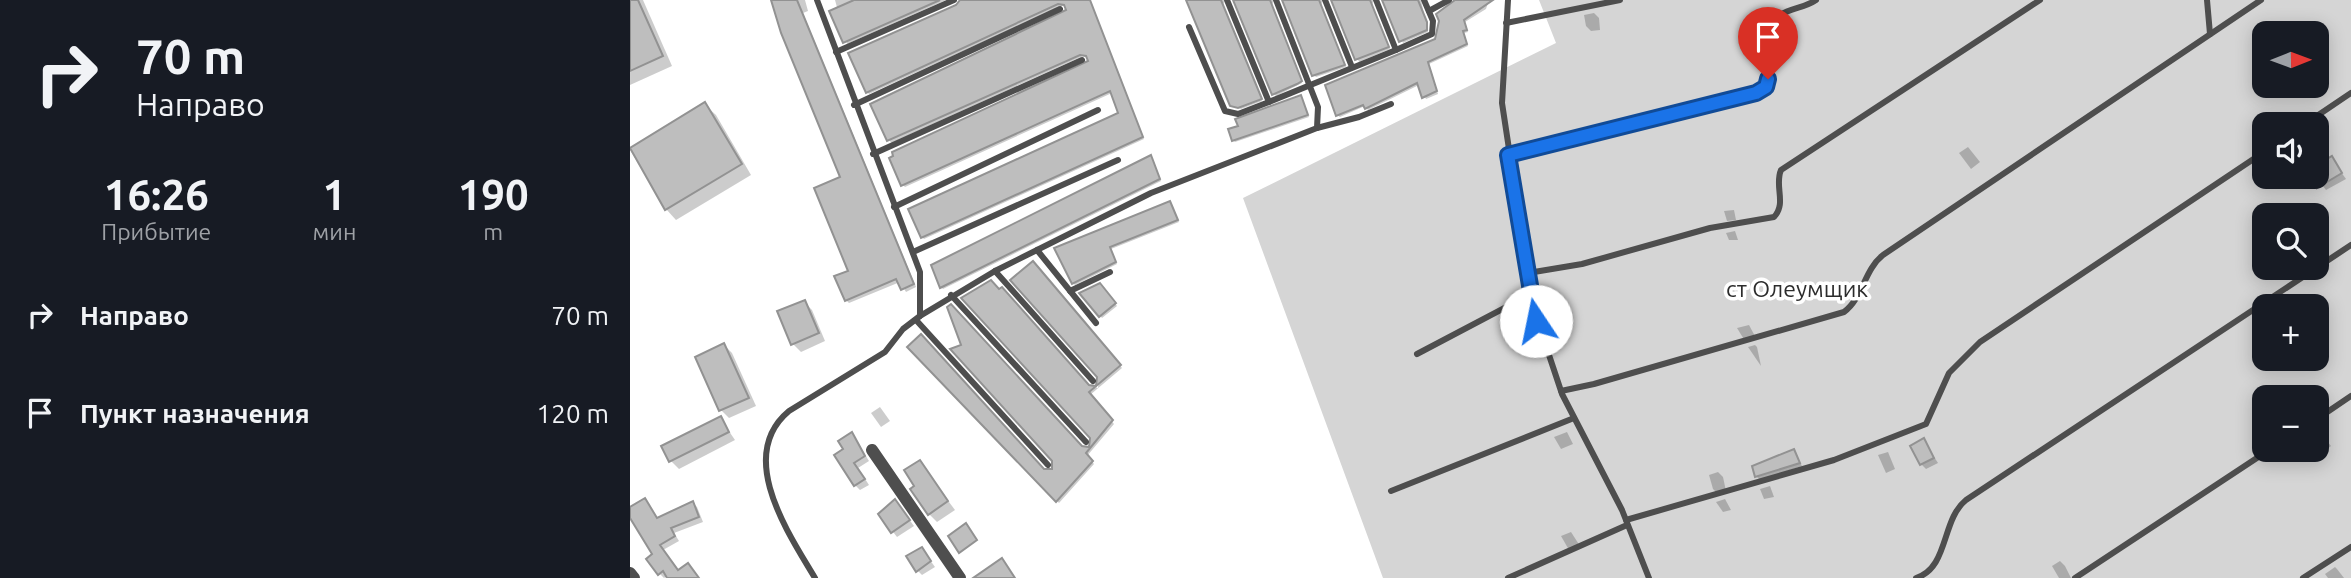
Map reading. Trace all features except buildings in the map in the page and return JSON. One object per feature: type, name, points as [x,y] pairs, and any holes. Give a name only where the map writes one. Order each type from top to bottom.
[{"type":"street","points":[[872,450],[960,578]]},
{"type":"street","points":[[630,573],[634,578]]},
{"type":"lane","points":[[827,0],[817,2],[922,280],[918,318],[1048,465]]},
{"type":"lane","points":[[836,52],[954,0]]},
{"type":"lane","points":[[1227,0],[1269,102]]},
{"type":"lane","points":[[1276,0],[1310,85],[1319,114],[1317,128]]},
{"type":"lane","points":[[1325,0],[1352,67]]},
{"type":"lane","points":[[1376,0],[1396,50]]},
{"type":"lane","points":[[1189,27],[1226,111],[1238,114],[1432,34],[1434,26],[1424,0]]},
{"type":"lane","points":[[1429,10],[1449,0]]},
{"type":"lane","points":[[1508,0],[1501,86],[1508,155],[1540,335],[1561,391],[1627,523],[1649,578]]},
{"type":"lane","points":[[1506,23],[1620,0]]},
{"type":"lane","points":[[1508,155],[1762,90],[1768,83],[1765,42],[1770,27],[1784,13],[1802,8],[1816,0]]},
{"type":"lane","points":[[1528,273],[1581,264],[1710,228],[1774,217],[1781,205],[1778,184],[1781,170],[2040,0]]},
{"type":"lane","points":[[2207,0],[2210,34]]},
{"type":"lane","points":[[1561,391],[1607,381],[1844,312],[1858,295],[1869,269],[1883,255],[2261,0]]},
{"type":"lane","points":[[854,105],[1060,9]]},
{"type":"lane","points":[[873,154],[1082,60]]},
{"type":"lane","points":[[2323,112],[2351,93]]},
{"type":"lane","points":[[815,578],[776,511],[771,494],[767,457],[776,424],[789,411],[885,352],[902,329],[951,295],[995,271],[1151,193],[1317,128],[1359,117],[1391,104]]},
{"type":"lane","points":[[894,207],[1098,110]]},
{"type":"lane","points":[[913,252],[1118,160]]},
{"type":"lane","points":[[1508,578],[1627,523],[1834,460],[1926,424],[1949,373],[1980,342],[2252,160]]},
{"type":"lane","points":[[1916,578],[1932,570],[1955,515],[1966,499],[2351,245]]},
{"type":"lane","points":[[1037,250],[1096,323]]},
{"type":"lane","points":[[995,271],[1093,380]]},
{"type":"lane","points":[[1070,291],[1110,272]]},
{"type":"lane","points":[[1417,354],[1531,294]]},
{"type":"lane","points":[[951,295],[1086,442]]},
{"type":"lane","points":[[2329,411],[2351,396]]},
{"type":"lane","points":[[1391,491],[1574,418]]},
{"type":"lane","points":[[2074,578],[2252,461]]},
{"type":"lane","points":[[2303,578],[2351,547]]},
{"type":"green space","name":"ст Олеумщик","points":[[1539,0],[2351,0],[2351,578],[1383,578],[1243,198],[1556,43]]},
{"type":"route","points":[[1536,321],[1508,155],[1756,93],[1766,87],[1768,79]]}]
